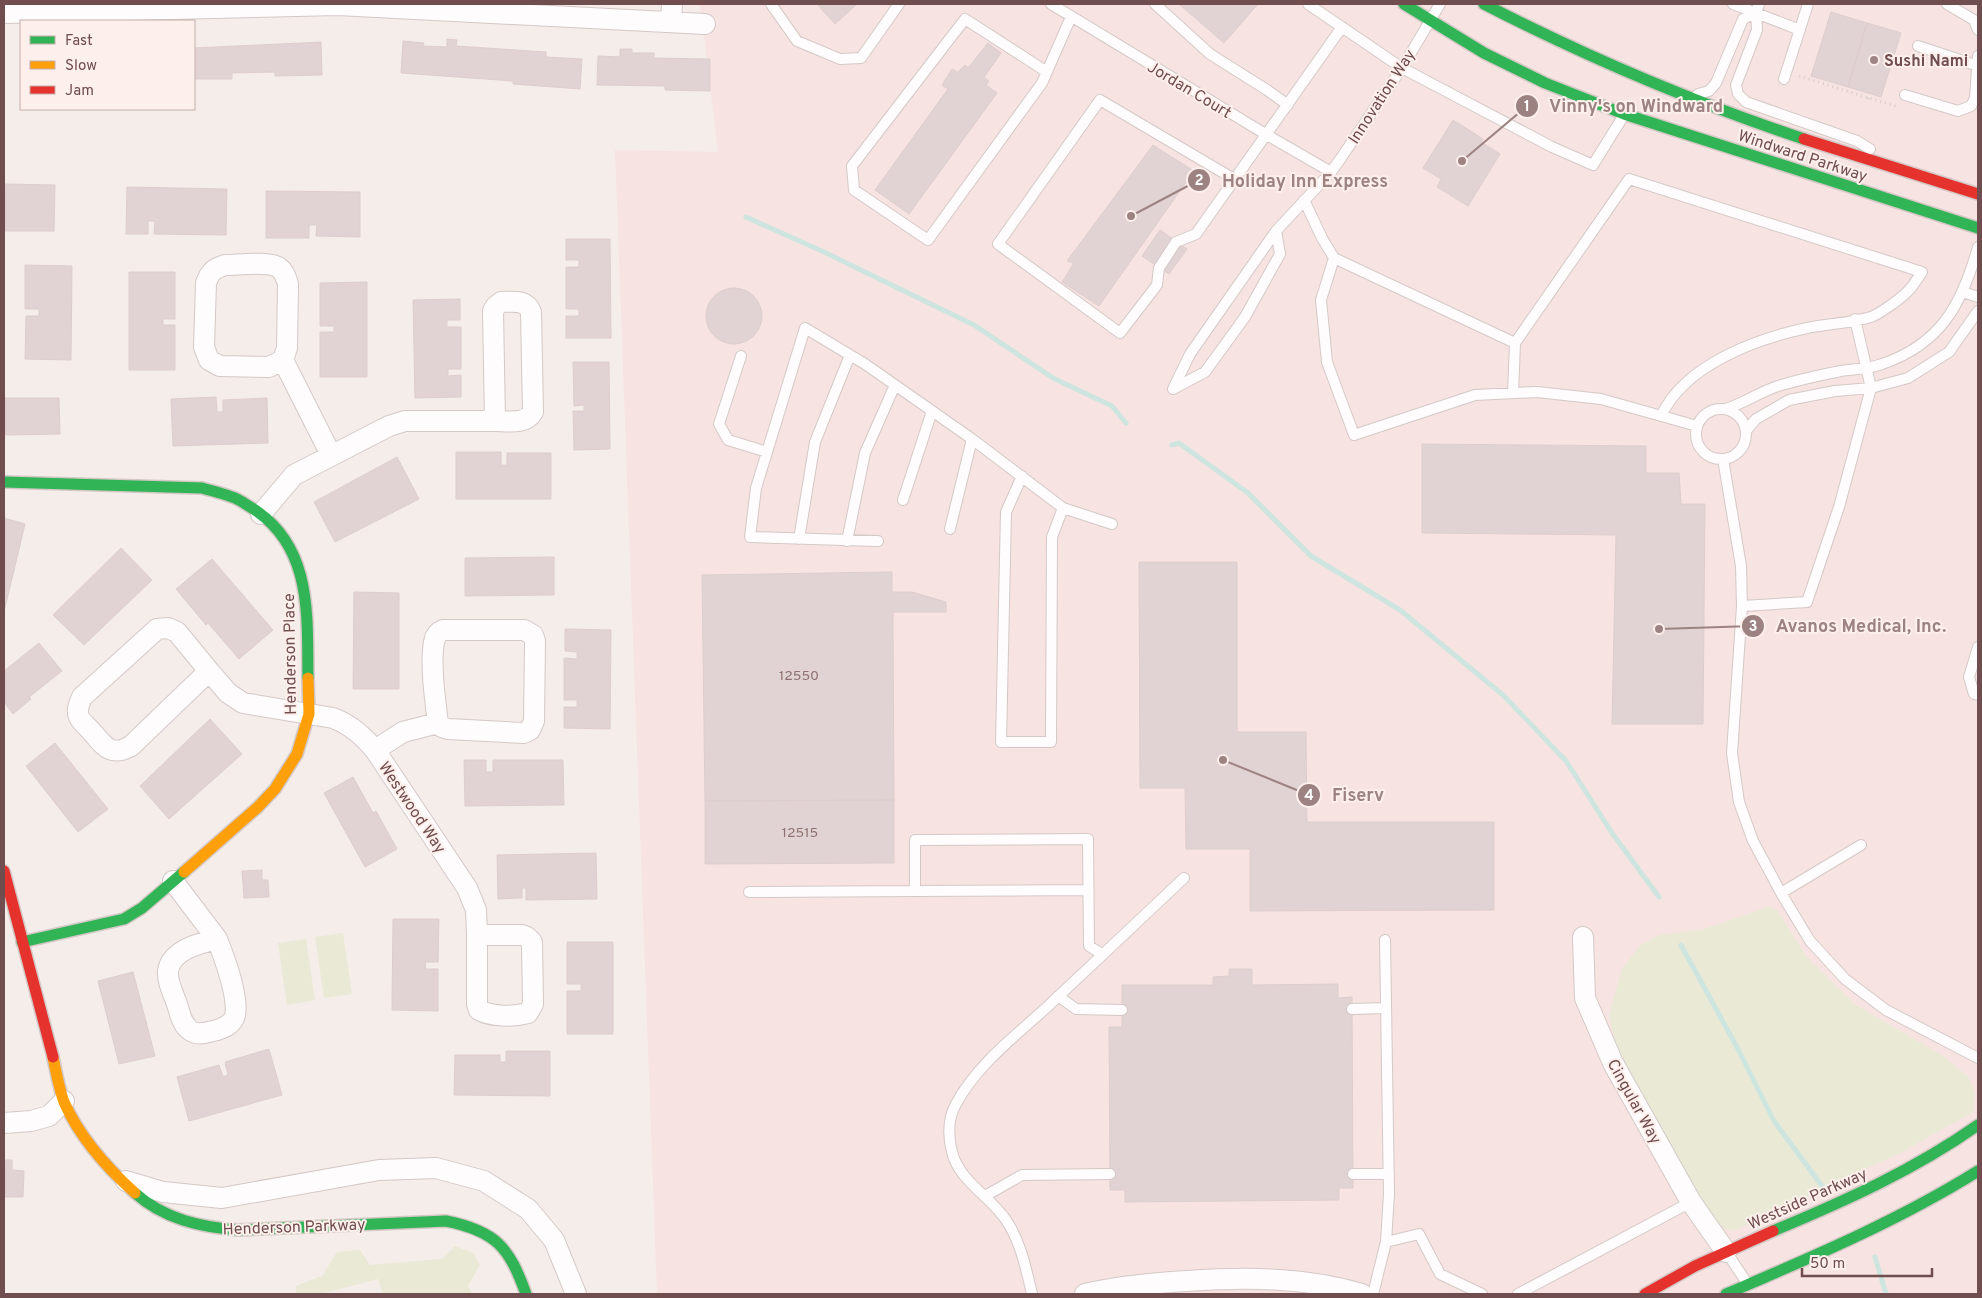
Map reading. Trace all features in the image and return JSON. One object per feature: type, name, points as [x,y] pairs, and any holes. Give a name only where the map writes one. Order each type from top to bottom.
[{"type":"main road","name":"Windward Parkway","points":[[1404,4],[1484,53],[1545,83],[1624,114],[1978,228]]},
{"type":"main road","name":"Windward Parkway","points":[[1484,4],[1583,53],[1684,96],[1773,128],[1978,194]]},
{"type":"main road","name":"Henderson Place","points":[[4,482],[202,488],[233,497],[261,514],[276,528],[287,544],[296,560],[303,580],[307,606],[309,714],[297,754],[275,790],[142,908],[124,919],[22,942]]},
{"type":"main road","name":"Henderson Parkway","points":[[4,871],[64,1101],[84,1138],[112,1172],[148,1204],[177,1219],[205,1227],[238,1230],[446,1220],[467,1224],[486,1232],[505,1248],[518,1269],[526,1294]]},
{"type":"main road","name":"Westside Parkway","points":[[1645,1294],[1694,1266],[1868,1189],[1954,1144],[1978,1125]]},
{"type":"main road","points":[[1726,1294],[1751,1290],[1948,1191],[1978,1171]]},
{"type":"street","points":[[4,12],[43,8],[338,5],[672,13],[706,24]]},
{"type":"street","points":[[283,360],[270,367],[220,366],[209,360],[204,347],[206,283],[213,269],[225,265],[269,265],[278,267],[285,274],[288,284],[287,348],[283,360],[331,455]]},
{"type":"street","points":[[261,514],[294,475],[390,426],[405,421],[495,421],[524,421],[530,418],[533,412],[531,312],[529,307],[522,302],[501,302],[493,311],[495,421]]},
{"type":"street","name":"Westwood Way","points":[[209,671],[131,746],[123,751],[105,748],[79,717],[78,708],[82,697],[157,629],[168,628],[177,632],[228,693],[243,703],[333,718],[346,723],[362,734],[375,750],[467,888],[476,910],[477,1004],[479,1010],[488,1015],[522,1015],[528,1013],[533,1004],[532,942],[527,937],[522,936],[477,935]]},
{"type":"street","points":[[443,630],[524,630],[533,635],[535,641],[534,721],[530,730],[524,733],[448,729],[442,727],[438,722],[433,683],[434,641],[438,633],[443,630]]},
{"type":"street","points":[[375,750],[402,732],[438,722]]},
{"type":"street","points":[[173,881],[217,939],[236,1005],[236,1015],[233,1021],[226,1027],[206,1033],[197,1033],[190,1030],[183,1023],[169,980],[168,970],[173,960],[184,950],[217,939]]},
{"type":"street","name":"Henderson Parkway","points":[[4,916],[22,942]]},
{"type":"street","name":"Cingular Way","points":[[1583,937],[1585,998],[1613,1063],[1691,1202],[1726,1252]]},
{"type":"street","points":[[4,1123],[31,1122],[49,1116],[64,1101]]},
{"type":"street","points":[[112,1172],[130,1183],[163,1192],[222,1198],[379,1170],[436,1168],[484,1181],[528,1209],[554,1240],[576,1294]]},
{"type":"street","points":[[1085,1294],[1150,1283],[1269,1278],[1316,1283],[1363,1294]]},
{"type":"lane","points":[[771,4],[797,41],[840,59],[862,58],[899,4]]},
{"type":"lane","name":"Jordan Court","points":[[1051,4],[1331,172]]},
{"type":"lane","points":[[1047,72],[965,19],[852,166],[854,190],[928,240],[1042,83],[1047,72],[1069,15],[1070,4]]},
{"type":"lane","points":[[1155,4],[1210,54],[1288,105]]},
{"type":"lane","points":[[1308,4],[1402,68],[1552,147],[1593,165],[1624,114]]},
{"type":"lane","name":"Innovation Way","points":[[1276,231],[1280,254],[1245,317],[1205,372],[1173,389],[1190,354],[1276,231],[1331,172],[1402,68],[1440,4]]},
{"type":"lane","points":[[1502,4],[1506,15]]},
{"type":"lane","points":[[1733,4],[1758,8],[1800,30]]},
{"type":"lane","points":[[1785,76],[1808,4]]},
{"type":"lane","points":[[1946,4],[1974,20],[1978,30]]},
{"type":"lane","points":[[1684,96],[1709,91],[1716,84],[1743,19],[1758,8]]},
{"type":"lane","points":[[1758,8],[1757,30],[1736,86],[1738,94],[1746,102],[1857,141],[1903,170]]},
{"type":"lane","points":[[1234,179],[1100,100],[998,244],[1120,334],[1157,285],[1159,268],[1176,242],[1196,234],[1342,27]]},
{"type":"lane","points":[[1918,46],[1978,66]]},
{"type":"lane","points":[[1905,95],[1958,111],[1971,106],[1975,98],[1978,56]]},
{"type":"lane","points":[[1513,394],[1515,343],[1629,179],[1922,272],[1906,293],[1872,316],[1805,328],[1758,342],[1717,360],[1686,384],[1666,404],[1661,416]]},
{"type":"lane","points":[[1304,200],[1334,258],[1515,343]]},
{"type":"lane","points":[[1726,409],[1736,413],[1743,421],[1746,431],[1745,441],[1740,450],[1732,456],[1723,459],[1711,457],[1701,449],[1696,438],[1697,426],[1703,416],[1714,410],[1726,409],[1741,404],[1776,387],[1839,371],[1881,365],[1925,343],[1956,307],[1978,247]]},
{"type":"lane","points":[[1334,258],[1321,300],[1327,362],[1354,436],[1475,396],[1537,392],[1601,399],[1697,426]]},
{"type":"lane","points":[[1963,292],[1978,297]]},
{"type":"lane","points":[[1746,431],[1756,419],[1789,400],[1835,391],[1871,388],[1908,378],[1949,352],[1978,310]]},
{"type":"lane","points":[[1742,606],[1807,602],[1839,507],[1871,388],[1855,319]]},
{"type":"lane","points":[[878,542],[750,537],[756,488],[805,328],[895,385],[972,439],[1063,508],[1112,524]]},
{"type":"lane","points":[[741,356],[720,424],[728,440],[767,452]]},
{"type":"lane","points":[[799,539],[815,442],[850,356]]},
{"type":"lane","points":[[847,541],[865,453],[895,385]]},
{"type":"lane","points":[[903,500],[932,411]]},
{"type":"lane","points":[[950,529],[972,439]]},
{"type":"lane","points":[[1723,459],[1741,566],[1742,606],[1732,753],[1739,802],[1753,841],[1780,893],[1810,941],[1845,979],[1886,1010],[1978,1058]]},
{"type":"lane","points":[[1022,476],[1006,512],[1000,742],[1051,742],[1052,537],[1063,508]]},
{"type":"lane","points":[[1978,647],[1969,677],[1974,694],[1978,695]]},
{"type":"lane","points":[[915,891],[915,840],[1088,839],[1088,946],[1102,954]]},
{"type":"lane","points":[[1780,893],[1861,845]]},
{"type":"lane","points":[[1032,1294],[1020,1249],[1013,1233],[998,1209],[960,1170],[952,1155],[949,1133],[951,1116],[962,1095],[990,1060],[1184,878]]},
{"type":"lane","points":[[749,892],[1088,890]]},
{"type":"lane","points":[[1363,1294],[1386,1242],[1389,1174],[1384,940]]},
{"type":"lane","points":[[1058,996],[1076,1009],[1122,1010]]},
{"type":"lane","points":[[1352,1009],[1386,1008]]},
{"type":"lane","points":[[985,1196],[1022,1175],[1110,1174]]},
{"type":"lane","points":[[1353,1174],[1389,1174]]},
{"type":"lane","points":[[1518,1294],[1691,1202]]},
{"type":"lane","points":[[1386,1242],[1420,1234],[1440,1274],[1482,1294]]},
{"type":"lane","points":[[1726,1252],[1751,1290]]},
{"type":"path","points":[[1785,76],[1900,107],[1905,95]]},
{"type":"path","points":[[1868,99],[1869,94]]},
{"type":"shaded area","points":[[700,4],[1978,4],[1978,1294],[657,1294],[615,150],[718,152]]},
{"type":"green space","points":[[1768,907],[1777,910],[1807,957],[1856,1005],[1940,1054],[1968,1076],[1975,1093],[1973,1112],[1902,1152],[1733,1231],[1716,1225],[1617,1049],[1609,1016],[1622,968],[1641,945],[1660,935],[1704,929]]},
{"type":"green space","points":[[343,933],[352,994],[324,998],[315,937]]},
{"type":"green space","points":[[306,939],[315,1000],[287,1005],[278,943]]},
{"type":"green space","points":[[455,1246],[473,1253],[480,1265],[468,1286],[472,1294],[383,1294],[378,1279],[320,1294],[296,1294],[296,1286],[322,1276],[337,1252],[360,1250],[370,1265],[442,1259]]},
{"type":"building","points":[[817,4],[857,4],[835,24]]},
{"type":"building","points":[[1179,4],[1258,4],[1224,43]]},
{"type":"building","points":[[1831,12],[1867,23],[1848,87],[1811,76]]},
{"type":"building","name":"Sushi Nami","points":[[1867,23],[1901,33],[1881,97],[1848,87]]},
{"type":"building","points":[[447,39],[457,40],[456,46],[546,52],[546,57],[582,59],[580,89],[513,84],[513,81],[401,73],[403,41],[424,43],[423,46],[447,47]]},
{"type":"building","points":[[321,42],[322,75],[275,76],[275,72],[232,73],[232,79],[195,79],[195,48]]},
{"type":"building","points":[[988,43],[1001,53],[984,77],[989,81],[986,85],[997,93],[909,214],[875,190],[948,89],[942,85],[952,69],[958,72],[965,65],[968,68]]},
{"type":"building","points":[[620,49],[632,49],[632,53],[654,53],[654,58],[710,59],[710,91],[665,90],[665,86],[597,85],[598,56],[620,57]]},
{"type":"building","points":[[1453,120],[1483,139],[1481,142],[1500,154],[1468,206],[1437,187],[1441,179],[1423,168]]},
{"type":"building","points":[[1153,145],[1194,171],[1099,306],[1062,282],[1074,263],[1067,261]]},
{"type":"building","points":[[4,184],[55,185],[54,231],[4,231]]},
{"type":"building","points":[[127,187],[227,189],[226,235],[154,234],[155,221],[148,221],[148,234],[126,234]]},
{"type":"building","points":[[266,191],[360,192],[360,237],[316,236],[317,225],[309,225],[309,238],[266,238]]},
{"type":"building","points":[[1160,230],[1187,249],[1169,274],[1142,256]]},
{"type":"building","points":[[566,239],[610,239],[611,338],[566,338],[566,316],[579,316],[579,309],[566,309],[566,267],[579,267],[579,260],[566,260]]},
{"type":"building","points":[[25,265],[72,266],[71,360],[25,359],[26,316],[39,316],[39,309],[25,309]]},
{"type":"building","points":[[129,272],[175,272],[175,319],[163,319],[163,325],[175,325],[175,370],[129,370]]},
{"type":"building","points":[[367,282],[367,377],[320,377],[320,332],[334,332],[334,326],[320,326],[320,283]]},
{"type":"building","points":[[728,288],[740,288],[750,292],[758,300],[762,316],[758,332],[750,340],[740,344],[728,344],[718,340],[710,332],[706,322],[706,310],[710,300],[718,292]]},
{"type":"building","points":[[460,299],[460,320],[447,320],[447,327],[461,327],[461,369],[448,369],[448,376],[461,375],[461,397],[415,398],[413,300]]},
{"type":"building","points":[[573,362],[609,362],[610,449],[574,450],[573,411],[584,411],[584,405],[574,406]]},
{"type":"building","points":[[216,397],[217,412],[223,412],[223,400],[267,398],[268,443],[173,446],[171,399]]},
{"type":"building","points":[[4,398],[59,398],[60,434],[4,435]]},
{"type":"building","points":[[1422,444],[1646,446],[1646,473],[1679,473],[1681,504],[1705,504],[1703,724],[1612,724],[1616,535],[1422,533]]},
{"type":"building","points":[[456,452],[501,452],[501,465],[507,465],[507,453],[551,453],[551,499],[456,499]]},
{"type":"building","points":[[397,457],[419,499],[335,542],[314,502]]},
{"type":"building","points":[[4,518],[25,524],[4,612]]},
{"type":"building","points":[[121,548],[152,580],[84,645],[53,615]]},
{"type":"building","points":[[554,557],[554,595],[465,596],[465,558]]},
{"type":"building","points":[[212,559],[273,630],[239,659],[208,623],[206,625],[176,589]]},
{"type":"building","points":[[1139,562],[1237,562],[1237,732],[1306,732],[1307,822],[1494,822],[1494,910],[1250,911],[1250,849],[1186,849],[1185,788],[1140,788]]},
{"type":"building","points":[[892,572],[892,592],[912,592],[946,602],[946,612],[893,612],[894,800],[705,801],[702,575]]},
{"type":"building","points":[[354,592],[399,593],[399,689],[353,689]]},
{"type":"building","points":[[565,629],[611,630],[610,729],[564,728],[564,707],[577,707],[577,700],[564,700],[564,658],[577,659],[577,652],[565,651]]},
{"type":"building","points":[[39,643],[62,671],[29,697],[31,699],[13,714],[4,702],[4,671]]},
{"type":"building","points":[[210,719],[242,754],[169,819],[140,786]]},
{"type":"building","points":[[55,743],[108,809],[78,832],[26,766]]},
{"type":"building","points":[[464,760],[486,760],[486,772],[493,772],[493,760],[563,760],[564,805],[465,806]]},
{"type":"building","points":[[353,777],[373,813],[376,811],[397,849],[365,867],[324,793]]},
{"type":"building","points":[[894,800],[894,863],[705,864],[705,801]]},
{"type":"building","points":[[596,853],[597,899],[526,900],[526,888],[522,888],[522,898],[498,899],[497,855]]},
{"type":"building","points":[[262,870],[262,880],[268,880],[269,897],[244,898],[242,871]]},
{"type":"building","points":[[393,919],[439,919],[438,962],[426,962],[425,969],[438,969],[438,1011],[392,1010]]},
{"type":"building","points":[[567,942],[613,942],[613,1034],[567,1034],[567,991],[581,991],[581,984],[567,984]]},
{"type":"building","points":[[1229,969],[1252,969],[1252,985],[1338,984],[1338,998],[1352,997],[1353,1188],[1339,1188],[1339,1200],[1125,1202],[1125,1190],[1110,1190],[1109,1027],[1122,1027],[1122,985],[1213,985],[1213,977],[1229,976]]},
{"type":"building","points":[[133,972],[155,1056],[119,1064],[98,981]]},
{"type":"building","points":[[269,1049],[282,1095],[189,1121],[177,1077],[219,1065],[223,1077],[228,1075],[225,1062]]},
{"type":"building","points":[[506,1051],[550,1051],[550,1096],[454,1095],[455,1055],[500,1055],[500,1062],[506,1062]]},
{"type":"building","points":[[4,1160],[12,1160],[12,1170],[24,1171],[23,1197],[4,1197]]},
{"type":"waterway","points":[[746,217],[824,252],[974,325],[1053,378],[1112,406],[1126,423]]},
{"type":"waterway","points":[[1172,445],[1179,443],[1248,493],[1311,556],[1400,610],[1503,695],[1566,761],[1612,833],[1659,897]]},
{"type":"waterway","points":[[1681,945],[1738,1049],[1774,1121],[1822,1186]]},
{"type":"waterway","points":[[1875,1257],[1886,1294]]},
{"type":"traffic: fast","points":[[1404,4],[1484,53],[1545,83],[1624,114],[1978,228]]},
{"type":"traffic: fast","points":[[1484,4],[1601,60],[1681,94],[1804,139]]},
{"type":"traffic: fast","points":[[4,482],[202,488],[240,500],[272,524],[286,542],[296,562],[306,607],[308,678]]},
{"type":"traffic: fast","points":[[22,942],[124,919],[142,908],[184,872]]},
{"type":"traffic: fast","points":[[1773,1231],[1878,1184],[1929,1156],[1978,1125]]},
{"type":"traffic: fast","points":[[1726,1294],[1886,1222],[1978,1171]]},
{"type":"traffic: fast","points":[[135,1193],[158,1209],[183,1220],[210,1227],[238,1230],[446,1221],[463,1225],[489,1236],[498,1244],[513,1264],[526,1294]]},
{"type":"traffic: slow","points":[[184,872],[258,807],[275,789],[297,754],[309,714],[308,678]]},
{"type":"traffic: slow","points":[[53,1057],[59,1086],[70,1115],[86,1140],[104,1162],[135,1193]]},
{"type":"traffic: jam","points":[[1804,139],[1978,194]]},
{"type":"traffic: jam","points":[[4,871],[53,1057]]},
{"type":"traffic: jam","points":[[1645,1294],[1695,1266],[1773,1231]]},
{"type":"place","name":"Sushi Nami","points":[[1874,60]]},
{"type":"place","name":"Vinny's on Windward","points":[[1462,161]]},
{"type":"place","name":"Holiday Inn Express","points":[[1131,216]]},
{"type":"place","name":"Avanos Medical, Inc.","points":[[1659,629]]},
{"type":"place","name":"Fiserv","points":[[1223,760]]}]
